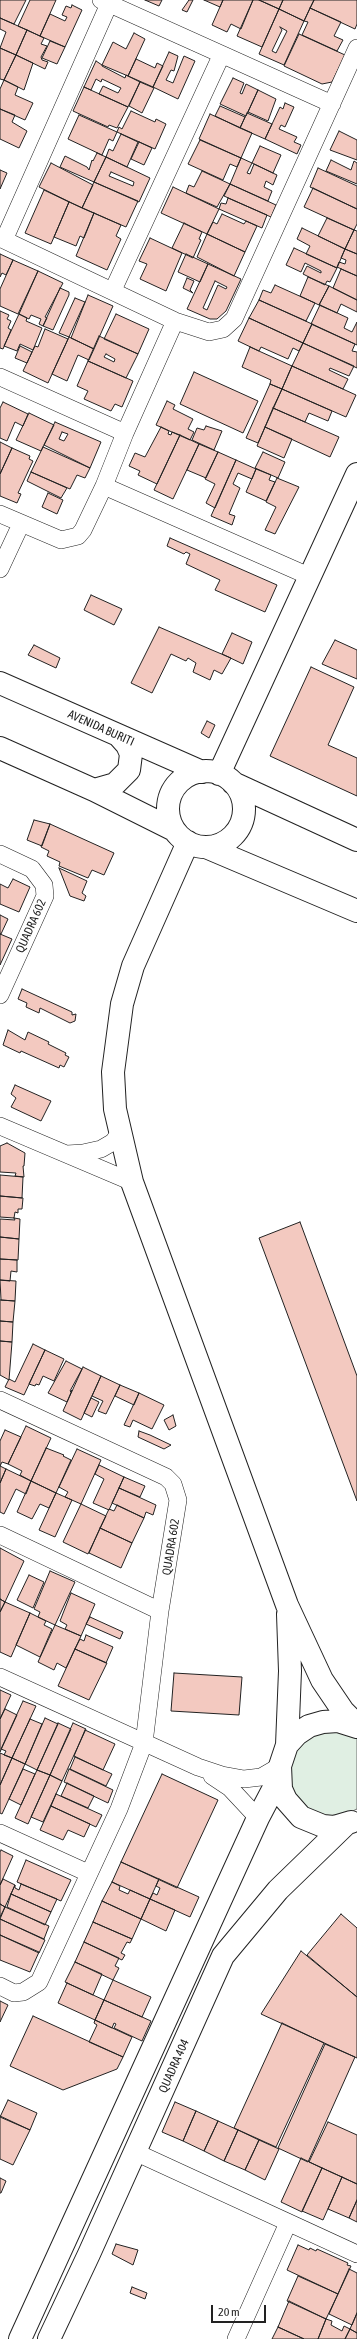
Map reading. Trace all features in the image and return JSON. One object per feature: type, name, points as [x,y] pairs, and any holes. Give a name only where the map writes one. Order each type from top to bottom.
[{"type":"main road","points":[[218,776],[357,474]]},
{"type":"main road","name":"AVENIDA BURITI","points":[[0,683],[119,736],[218,776],[357,840]]},
{"type":"main road","points":[[94,790],[115,784],[129,770],[131,754],[127,745],[119,736]]},
{"type":"main road","points":[[0,748],[94,790],[189,840],[357,911]]},
{"type":"main road","points":[[191,774],[218,776],[240,794],[244,805],[243,818],[238,830],[229,839],[218,845],[189,840],[170,820],[170,798],[182,780],[191,774]]},
{"type":"main road","points":[[189,840],[133,966],[122,1004],[113,1072],[115,1109],[132,1182],[287,1605],[322,1680],[343,1711],[357,1726]]},
{"type":"main road","points":[[20,2339],[279,1772],[287,1745],[290,1671],[287,1605]]},
{"type":"main road","points":[[287,1745],[297,1734],[309,1726],[323,1722],[338,1721],[357,1726]]},
{"type":"main road","points":[[279,1772],[286,1800],[301,1817],[322,1826],[351,1822]]},
{"type":"main road","name":"QUADRA 404","points":[[49,2339],[89,2254],[223,1956],[278,1890],[351,1822]]},
{"type":"main road","points":[[64,2244],[89,2254]]},
{"type":"street","points":[[332,104],[221,56],[105,2],[2,239],[176,321],[209,332],[223,329],[234,319],[332,104],[357,48]]},
{"type":"street","points":[[113,290],[221,56]]},
{"type":"street","points":[[0,514],[62,540],[78,536],[83,530],[104,486],[125,433],[176,321]]},
{"type":"street","points":[[0,377],[125,433]]},
{"type":"street","points":[[104,486],[311,576]]},
{"type":"street","points":[[0,569],[21,524]]},
{"type":"street","name":"QUADRA 602","points":[[0,854],[32,869],[44,885],[45,896],[0,992]]},
{"type":"street","points":[[0,1126],[132,1182]]},
{"type":"street","points":[[67,1154],[84,1153],[101,1148],[113,1142],[121,1131]]},
{"type":"street","name":"QUADRA 602","points":[[0,1400],[166,1477],[173,1484],[178,1500],[160,1611],[144,1743],[119,1809],[88,1873],[39,1982],[23,1992],[14,1993],[0,1986]]},
{"type":"street","points":[[0,1535],[160,1611]]},
{"type":"street","points":[[0,1677],[144,1743],[222,1776],[244,1779],[261,1777],[279,1772]]},
{"type":"street","points":[[198,1767],[230,1788],[258,1818]]},
{"type":"street","points":[[0,1833],[88,1873]]},
{"type":"street","points":[[135,2152],[357,2254]]},
{"type":"street","points":[[236,2339],[288,2223]]},
{"type":"green space","points":[[333,1730],[357,1738],[357,1809],[342,1816],[319,1816],[300,1804],[289,1784],[288,1773],[295,1751],[311,1735]]},
{"type":"building","points":[[0,0],[26,0],[14,24],[0,18]]},
{"type":"building","points":[[30,0],[56,0],[40,36],[18,26]]},
{"type":"building","points":[[145,0],[162,0],[159,6]]},
{"type":"building","points":[[189,0],[193,0],[187,12],[182,10]]},
{"type":"building","points":[[204,0],[223,0],[220,7]]},
{"type":"building","points":[[223,0],[253,0],[241,29],[231,24],[227,32],[212,25]]},
{"type":"building","points":[[253,0],[259,0],[279,9],[262,47],[237,36]]},
{"type":"building","points":[[259,0],[283,0],[279,9]]},
{"type":"building","points":[[283,0],[314,0],[304,21],[279,9]]},
{"type":"building","points":[[314,0],[357,0],[357,24],[355,29],[310,8]]},
{"type":"building","points":[[72,5],[82,10],[65,47],[40,36],[50,14],[65,21],[67,17],[62,15],[66,6],[71,8]]},
{"type":"building","points":[[310,8],[341,22],[334,36],[343,40],[337,51],[302,35],[308,22],[304,21]]},
{"type":"building","points":[[279,9],[304,21],[284,65],[259,54]],"holes":[[[280,27],[287,31],[276,53],[272,51],[282,30]]]},
{"type":"building","points":[[0,18],[27,30],[16,55],[0,48],[6,32],[0,29]]},
{"type":"building","points":[[27,30],[44,38],[41,44],[47,46],[41,57],[42,60],[48,62],[45,69],[16,55]]},
{"type":"building","points":[[134,33],[145,39],[128,76],[102,65],[113,42],[126,49]]},
{"type":"building","points":[[299,34],[345,55],[332,82],[322,84],[284,66]]},
{"type":"building","points":[[50,41],[65,47],[57,64],[42,58]]},
{"type":"building","points":[[0,48],[16,55],[4,80],[0,79]]},
{"type":"building","points":[[169,52],[178,56],[174,71],[171,70],[166,80],[173,83],[184,56],[195,61],[178,99],[153,87]]},
{"type":"building","points":[[16,55],[33,63],[24,90],[4,80]]},
{"type":"building","points":[[136,59],[155,68],[157,63],[163,66],[153,87],[128,76]]},
{"type":"building","points":[[96,61],[102,66],[125,78],[126,75],[140,82],[128,107],[99,94],[103,86],[118,93],[121,88],[102,79],[101,82],[96,79],[91,90],[84,87]]},
{"type":"building","points":[[233,78],[244,83],[240,93],[242,94],[246,84],[258,90],[246,116],[220,104]]},
{"type":"building","points":[[4,80],[18,87],[15,95],[33,103],[25,120],[0,109],[0,89]]},
{"type":"building","points":[[140,82],[154,88],[142,113],[129,106]]},
{"type":"building","points":[[84,87],[128,107],[117,128],[109,125],[108,127],[73,111]]},
{"type":"building","points":[[258,90],[276,99],[268,121],[248,112]]},
{"type":"building","points":[[285,103],[294,107],[285,127],[281,125],[279,129],[297,137],[294,142],[301,145],[297,154],[265,139],[280,107],[283,109]]},
{"type":"building","points":[[220,106],[245,117],[240,128],[215,116]]},
{"type":"building","points":[[0,109],[15,115],[12,122],[27,131],[19,148],[0,139]]},
{"type":"building","points":[[131,111],[155,122],[156,119],[166,124],[155,149],[117,132],[119,127],[122,129]]},
{"type":"building","points":[[247,113],[272,124],[265,139],[240,128]]},
{"type":"building","points":[[210,114],[252,133],[241,158],[199,139]]},
{"type":"building","points":[[79,115],[117,132],[113,141],[109,139],[102,155],[68,139]]},
{"type":"building","points":[[339,131],[357,140],[357,160],[330,150]]},
{"type":"building","points":[[121,134],[138,142],[127,167],[106,157],[109,149],[113,151]]},
{"type":"building","points":[[200,140],[241,158],[237,167],[230,164],[223,180],[188,164]]},
{"type":"building","points":[[139,142],[152,148],[144,165],[131,159]]},
{"type":"building","points":[[260,146],[281,155],[273,173],[252,163]]},
{"type":"building","points":[[97,153],[106,157],[94,182],[60,167],[65,156],[87,167],[89,170],[92,160],[93,161]]},
{"type":"building","points":[[106,157],[150,178],[139,202],[94,182]],"holes":[[[111,172],[134,182],[133,186],[109,176]]]},
{"type":"building","points":[[241,158],[252,163],[247,173],[250,174],[254,164],[277,175],[273,185],[266,181],[264,187],[272,191],[268,201],[230,184]]},
{"type":"building","points":[[331,160],[351,170],[354,161],[357,163],[357,184],[326,171]]},
{"type":"building","points":[[51,163],[93,185],[82,208],[39,187]]},
{"type":"building","points":[[318,168],[357,186],[357,209],[310,187]]},
{"type":"building","points":[[0,170],[7,173],[0,189]]},
{"type":"building","points":[[202,171],[230,184],[217,207],[186,193],[189,185],[194,187]]},
{"type":"building","points":[[94,182],[138,201],[126,227],[82,208]]},
{"type":"building","points":[[230,184],[276,205],[271,217],[224,196]]},
{"type":"building","points":[[173,187],[219,209],[207,234],[161,213]]},
{"type":"building","points":[[313,188],[357,209],[357,224],[354,230],[304,207]]},
{"type":"building","points":[[44,190],[69,202],[51,244],[25,233]]},
{"type":"building","points":[[228,198],[267,215],[262,228],[219,209],[221,203],[226,204]]},
{"type":"building","points":[[69,202],[94,213],[84,238],[80,236],[76,246],[54,237]]},
{"type":"building","points":[[94,213],[121,225],[116,236],[121,239],[107,270],[76,256]]},
{"type":"building","points":[[222,214],[244,224],[246,221],[257,226],[245,252],[207,234],[213,222],[217,224]]},
{"type":"building","points":[[327,218],[354,230],[345,249],[318,236]]},
{"type":"building","points":[[184,223],[202,232],[199,239],[201,240],[193,258],[172,248]]},
{"type":"building","points":[[302,228],[345,249],[337,268],[306,254],[310,246],[297,239]]},
{"type":"building","points":[[354,230],[357,231],[357,254],[345,249]]},
{"type":"building","points":[[207,234],[245,252],[234,276],[197,257]]},
{"type":"building","points":[[150,238],[182,253],[166,291],[140,279],[147,264],[139,261]]},
{"type":"building","points":[[294,248],[337,268],[330,282],[327,281],[325,285],[303,274],[307,266],[321,273],[321,271],[305,263],[301,272],[286,265]]},
{"type":"building","points":[[345,249],[357,254],[357,276],[337,267],[339,262],[345,264],[346,260],[341,258]]},
{"type":"building","points":[[0,254],[13,260],[6,275],[2,273],[0,277]]},
{"type":"building","points":[[186,254],[208,264],[200,282],[178,272]]},
{"type":"building","points":[[13,260],[38,271],[18,314],[0,306],[0,289]]},
{"type":"building","points":[[208,264],[241,279],[226,311],[217,319],[210,319],[187,309]],"holes":[[[215,281],[227,287],[226,289],[218,285],[207,310],[203,308]]]},
{"type":"building","points":[[341,269],[357,276],[357,300],[333,288]]},
{"type":"building","points":[[38,271],[63,283],[45,317],[47,318],[43,326],[39,324],[41,319],[31,315],[29,319],[19,314]]},
{"type":"building","points":[[308,277],[329,286],[319,305],[300,296]]},
{"type":"building","points":[[187,278],[194,281],[190,290],[193,293],[183,288]]},
{"type":"building","points":[[275,285],[315,303],[306,321],[259,300],[263,290],[271,293]]},
{"type":"building","points":[[329,286],[357,300],[357,312],[341,304],[337,313],[319,305]]},
{"type":"building","points":[[60,288],[69,292],[69,295],[53,330],[43,326]]},
{"type":"building","points":[[88,295],[113,306],[94,349],[71,338]]},
{"type":"building","points":[[75,298],[85,302],[69,337],[59,333]]},
{"type":"building","points":[[259,300],[312,324],[303,343],[249,318]]},
{"type":"building","points":[[320,305],[348,318],[344,328],[352,332],[357,322],[357,345],[311,324]]},
{"type":"building","points":[[0,311],[9,315],[7,319],[11,321],[8,328],[11,330],[3,349],[0,348]]},
{"type":"building","points":[[19,314],[27,318],[26,321],[42,328],[33,350],[20,344],[17,351],[4,346]]},
{"type":"building","points":[[116,314],[149,329],[138,354],[104,339]]},
{"type":"building","points":[[249,318],[303,343],[299,351],[293,348],[288,359],[261,347],[259,351],[238,341]]},
{"type":"building","points":[[312,324],[355,344],[352,351],[357,352],[357,368],[303,343]]},
{"type":"building","points":[[45,329],[68,339],[48,383],[23,371],[35,346],[38,347]]},
{"type":"building","points":[[99,336],[138,354],[126,378],[88,361]],"holes":[[[106,354],[115,359],[114,362],[104,357]]]},
{"type":"building","points":[[69,337],[94,349],[89,360],[78,355],[67,381],[52,374]]},
{"type":"building","points":[[303,343],[354,366],[349,376],[330,368],[329,370],[348,379],[343,389],[292,366]]},
{"type":"building","points":[[20,346],[32,352],[27,363],[15,358]]},
{"type":"building","points":[[250,347],[292,366],[282,389],[270,384],[271,380],[242,367]]},
{"type":"building","points":[[88,361],[133,381],[122,407],[115,404],[111,411],[84,399],[88,391],[77,386]]},
{"type":"building","points":[[292,366],[356,395],[346,417],[282,389]]},
{"type":"building","points":[[194,372],[258,401],[243,433],[180,404]]},
{"type":"building","points":[[270,384],[282,389],[258,443],[246,438]]},
{"type":"building","points":[[282,389],[332,411],[328,421],[309,413],[305,422],[273,408]]},
{"type":"building","points":[[167,401],[175,405],[173,409],[193,419],[188,429],[194,432],[190,440],[156,425]]},
{"type":"building","points":[[3,402],[28,414],[23,426],[15,422],[7,441],[0,438],[0,408]]},
{"type":"building","points":[[273,408],[339,437],[330,457],[265,427]]},
{"type":"building","points":[[29,413],[54,425],[41,451],[16,440]]},
{"type":"building","points":[[55,422],[101,442],[90,468],[44,445]],"holes":[[[62,432],[68,434],[64,441],[59,439]]]},
{"type":"building","points":[[206,426],[222,431],[214,450],[192,440],[197,428],[204,430]]},
{"type":"building","points":[[161,427],[169,431],[168,434],[171,435],[172,432],[180,435],[157,484],[138,475],[140,471],[129,466],[135,453],[145,457]]},
{"type":"building","points":[[265,427],[292,439],[284,458],[257,446]]},
{"type":"building","points":[[180,435],[199,444],[173,499],[154,490]]},
{"type":"building","points":[[0,442],[12,448],[0,474]]},
{"type":"building","points":[[199,444],[218,452],[206,478],[187,470]]},
{"type":"building","points":[[43,447],[90,468],[85,478],[77,475],[70,489],[31,472]]},
{"type":"building","points":[[12,448],[30,456],[29,459],[33,461],[18,493],[21,494],[17,503],[0,496],[0,474]]},
{"type":"building","points":[[218,452],[236,460],[215,508],[206,503],[215,484],[205,479]]},
{"type":"building","points":[[263,452],[285,462],[278,478],[255,468]]},
{"type":"building","points":[[236,460],[256,469],[252,479],[238,473],[233,484],[240,488],[229,514],[235,516],[232,525],[211,516]]},
{"type":"building","points":[[256,469],[271,475],[269,480],[275,482],[266,501],[246,492]]},
{"type":"building","points":[[31,472],[67,488],[61,498],[27,481]]},
{"type":"building","points":[[277,478],[299,487],[275,534],[265,530],[276,507],[266,502]]},
{"type":"building","points":[[48,493],[63,500],[57,514],[42,507]]},
{"type":"building","points":[[170,538],[277,585],[265,612],[215,590],[220,580],[186,564],[190,554],[186,552],[184,554],[167,546]]},
{"type":"building","points":[[91,595],[122,609],[114,625],[84,610]]},
{"type":"building","points":[[159,627],[231,658],[222,674],[214,670],[210,680],[193,672],[196,663],[188,658],[186,661],[171,654],[152,693],[131,683]]},
{"type":"building","points":[[232,633],[252,642],[243,664],[222,654]]},
{"type":"building","points":[[335,640],[357,650],[357,679],[322,664]]},
{"type":"building","points":[[34,645],[60,658],[56,668],[28,655]]},
{"type":"building","points":[[311,667],[354,687],[328,745],[357,758],[357,796],[270,756]]},
{"type":"building","points":[[207,721],[215,725],[209,738],[201,733]]},
{"type":"building","points":[[34,820],[50,824],[42,846],[27,840]]},
{"type":"building","points":[[50,824],[114,853],[104,875],[92,870],[88,878],[59,866],[60,862],[47,856],[49,851],[41,847]]},
{"type":"building","points":[[59,868],[87,881],[82,893],[86,896],[84,901],[70,896]]},
{"type":"building","points":[[13,879],[30,887],[19,912],[0,904],[0,884],[8,888]]},
{"type":"building","points":[[0,915],[8,919],[1,934],[0,934]]},
{"type":"building","points":[[0,934],[12,939],[0,965]]},
{"type":"building","points":[[22,989],[72,1012],[72,1015],[76,1014],[75,1021],[70,1023],[40,1008],[39,1013],[26,1007],[27,1003],[18,999]]},
{"type":"building","points":[[8,1030],[25,1040],[28,1032],[49,1042],[48,1044],[66,1053],[65,1055],[69,1057],[64,1067],[60,1065],[59,1068],[21,1051],[20,1053],[3,1045]]},
{"type":"building","points":[[15,1085],[51,1101],[41,1121],[11,1107],[16,1098],[11,1094]]},
{"type":"building","points":[[7,1143],[25,1153],[23,1166],[24,1177],[15,1176],[16,1173],[0,1172],[0,1146]]},
{"type":"building","points":[[0,1175],[23,1177],[22,1198],[0,1196]]},
{"type":"building","points":[[0,1196],[23,1198],[22,1209],[18,1209],[18,1213],[15,1212],[14,1218],[0,1217]]},
{"type":"building","points":[[14,1218],[20,1219],[19,1239],[0,1237],[0,1219],[15,1220]]},
{"type":"building","points":[[300,1222],[357,1376],[357,1501],[259,1238]]},
{"type":"building","points":[[0,1237],[19,1239],[18,1260],[0,1259]]},
{"type":"building","points":[[0,1259],[17,1260],[17,1272],[11,1271],[10,1281],[0,1280]]},
{"type":"building","points":[[0,1280],[16,1281],[15,1301],[1,1300]]},
{"type":"building","points":[[0,1300],[15,1301],[13,1322],[0,1321]]},
{"type":"building","points":[[0,1321],[13,1322],[12,1342],[0,1341]]},
{"type":"building","points":[[0,1341],[12,1342],[9,1380],[0,1375]]},
{"type":"building","points":[[33,1344],[45,1350],[24,1395],[5,1387],[9,1379],[15,1382]]},
{"type":"building","points":[[45,1350],[64,1359],[54,1381],[43,1376],[39,1385],[36,1384],[35,1386],[29,1384]]},
{"type":"building","points":[[66,1361],[82,1369],[70,1391],[71,1392],[72,1390],[67,1402],[48,1393]]},
{"type":"building","points":[[83,1367],[101,1376],[81,1420],[63,1411]]},
{"type":"building","points":[[101,1376],[120,1385],[106,1414],[98,1411],[103,1401],[92,1396]]},
{"type":"building","points":[[120,1385],[139,1393],[134,1405],[115,1396]]},
{"type":"building","points":[[139,1393],[164,1405],[152,1429],[133,1420],[130,1427],[124,1425]]},
{"type":"building","points":[[91,1398],[99,1402],[92,1417],[84,1413]]},
{"type":"building","points":[[173,1415],[176,1426],[169,1430],[164,1420]]},
{"type":"building","points":[[26,1426],[51,1438],[31,1481],[20,1475],[22,1471],[8,1464]]},
{"type":"building","points":[[5,1430],[21,1437],[8,1464],[2,1462],[0,1466],[0,1441]]},
{"type":"building","points":[[139,1431],[171,1445],[164,1449],[138,1437]]},
{"type":"building","points":[[46,1448],[64,1455],[63,1456],[71,1460],[56,1493],[31,1481]]},
{"type":"building","points":[[77,1449],[101,1460],[81,1504],[65,1497],[68,1492],[59,1487]]},
{"type":"building","points":[[99,1465],[124,1477],[109,1510],[93,1503],[104,1479],[95,1474]]},
{"type":"building","points":[[0,1466],[6,1469],[0,1483]]},
{"type":"building","points":[[6,1469],[31,1481],[26,1494],[16,1489],[4,1514],[0,1512],[0,1483]]},
{"type":"building","points":[[124,1477],[145,1486],[140,1497],[119,1488]]},
{"type":"building","points":[[31,1481],[56,1493],[49,1508],[40,1504],[32,1519],[17,1512]]},
{"type":"building","points":[[119,1488],[156,1505],[153,1515],[146,1512],[144,1518],[112,1503]]},
{"type":"building","points":[[56,1493],[72,1500],[55,1537],[39,1530]]},
{"type":"building","points":[[81,1504],[106,1516],[88,1554],[63,1542]]},
{"type":"building","points":[[117,1505],[144,1518],[132,1543],[100,1528],[109,1509],[114,1511]]},
{"type":"building","points":[[100,1528],[132,1543],[121,1568],[89,1553]]},
{"type":"building","points":[[0,1548],[24,1561],[5,1602],[0,1599]]},
{"type":"building","points":[[50,1571],[75,1582],[55,1625],[38,1617],[40,1612],[34,1609]]},
{"type":"building","points":[[29,1575],[44,1582],[33,1608],[17,1600]]},
{"type":"building","points":[[71,1593],[95,1604],[81,1636],[65,1629],[67,1625],[60,1621]]},
{"type":"building","points":[[0,1599],[5,1602],[0,1612]]},
{"type":"building","points":[[5,1602],[30,1613],[11,1657],[0,1652],[0,1612]]},
{"type":"building","points":[[30,1613],[46,1621],[44,1625],[52,1629],[40,1657],[16,1645]]},
{"type":"building","points":[[90,1617],[123,1632],[120,1639],[86,1624]]},
{"type":"building","points":[[55,1625],[81,1636],[66,1668],[57,1663],[54,1670],[38,1662]]},
{"type":"building","points":[[86,1635],[113,1647],[106,1663],[75,1649],[80,1639],[84,1641]]},
{"type":"building","points":[[75,1649],[107,1663],[89,1700],[58,1686]]},
{"type":"building","points":[[174,1673],[242,1677],[239,1715],[171,1711]]},
{"type":"building","points":[[0,1690],[11,1695],[0,1719]]},
{"type":"building","points":[[23,1701],[36,1706],[12,1758],[4,1755],[6,1751],[1,1749]]},
{"type":"building","points":[[5,1709],[17,1715],[0,1752],[0,1719]]},
{"type":"building","points":[[45,1718],[58,1724],[37,1770],[25,1764]]},
{"type":"building","points":[[30,1719],[42,1724],[25,1764],[12,1758]]},
{"type":"building","points":[[58,1723],[71,1729],[50,1775],[37,1770]]},
{"type":"building","points":[[73,1723],[86,1729],[62,1781],[50,1775]]},
{"type":"building","points":[[85,1730],[115,1744],[103,1770],[74,1756]]},
{"type":"building","points":[[0,1753],[12,1758],[0,1785]]},
{"type":"building","points":[[75,1757],[112,1774],[106,1786],[70,1769]]},
{"type":"building","points":[[12,1758],[25,1764],[2,1814],[0,1813],[0,1785]]},
{"type":"building","points":[[23,1769],[35,1774],[21,1805],[9,1799]]},
{"type":"building","points":[[69,1769],[113,1790],[108,1803],[64,1782]]},
{"type":"building","points":[[37,1770],[50,1775],[28,1824],[15,1818]]},
{"type":"building","points":[[162,1774],[218,1800],[177,1888],[121,1862]]},
{"type":"building","points":[[50,1775],[62,1781],[43,1822],[31,1817]]},
{"type":"building","points":[[67,1783],[94,1796],[88,1808],[61,1796]]},
{"type":"building","points":[[56,1794],[102,1815],[96,1827],[51,1806]]},
{"type":"building","points":[[51,1806],[90,1824],[84,1837],[68,1830],[63,1840],[40,1830]]},
{"type":"building","points":[[1,1850],[13,1856],[0,1885],[0,1852]]},
{"type":"building","points":[[26,1860],[71,1880],[61,1901],[17,1882]]},
{"type":"building","points":[[121,1862],[159,1879],[150,1899],[112,1882]]},
{"type":"building","points":[[3,1879],[15,1885],[5,1907],[0,1904],[0,1885]]},
{"type":"building","points":[[159,1879],[199,1897],[190,1917],[150,1899],[153,1893],[157,1895],[160,1888],[156,1886]]},
{"type":"building","points":[[112,1882],[120,1886],[119,1890],[128,1894],[130,1890],[150,1899],[141,1919],[102,1901]]},
{"type":"building","points":[[21,1884],[57,1899],[51,1912],[11,1894],[15,1885],[15,1888],[19,1890]]},
{"type":"building","points":[[11,1894],[51,1912],[45,1925],[7,1907]]},
{"type":"building","points":[[150,1899],[175,1910],[166,1931],[141,1919]]},
{"type":"building","points":[[102,1901],[141,1919],[132,1939],[93,1922]]},
{"type":"building","points":[[0,1904],[5,1907],[0,1917]]},
{"type":"building","points":[[5,1907],[49,1926],[44,1939],[0,1919]]},
{"type":"building","points":[[341,1914],[357,1928],[357,1997],[307,1955]]},
{"type":"building","points":[[0,1919],[45,1940],[39,1953],[0,1935]]},
{"type":"building","points":[[93,1922],[132,1939],[130,1943],[127,1942],[121,1953],[125,1955],[122,1960],[84,1942]]},
{"type":"building","points":[[0,1935],[39,1952],[30,1972],[0,1960]]},
{"type":"building","points":[[84,1942],[119,1958],[115,1966],[119,1968],[113,1980],[75,1962]]},
{"type":"building","points":[[301,1951],[357,1997],[357,2058],[261,2014]]},
{"type":"building","points":[[75,1962],[102,1974],[93,1995],[65,1982]]},
{"type":"building","points":[[113,1980],[151,1997],[142,2017],[104,2000]]},
{"type":"building","points":[[67,1983],[104,2000],[95,2020],[58,2003]]},
{"type":"building","points":[[104,2000],[151,2021],[142,2041],[114,2028],[116,2024],[114,2023],[112,2028],[95,2020]]},
{"type":"building","points":[[0,2001],[8,2005],[0,2022]]},
{"type":"building","points":[[33,2016],[123,2057],[117,2069],[63,2090],[10,2066]]},
{"type":"building","points":[[95,2020],[132,2037],[123,2057],[89,2042],[97,2025],[94,2023]]},
{"type":"building","points":[[282,2023],[324,2043],[276,2147],[234,2128]]},
{"type":"building","points":[[325,2044],[355,2057],[308,2162],[278,2148]]},
{"type":"building","points":[[8,2100],[37,2113],[30,2130],[0,2117]]},
{"type":"building","points":[[175,2102],[196,2111],[183,2141],[162,2132]]},
{"type":"building","points":[[196,2111],[218,2121],[204,2151],[183,2141]]},
{"type":"building","points":[[0,2116],[30,2130],[13,2165],[0,2159]]},
{"type":"building","points":[[218,2121],[238,2130],[224,2161],[204,2151]]},
{"type":"building","points":[[328,2122],[357,2135],[357,2184],[309,2162]]},
{"type":"building","points":[[238,2130],[259,2140],[245,2170],[224,2161]]},
{"type":"building","points":[[259,2140],[279,2149],[265,2180],[245,2170]]},
{"type":"building","points":[[301,2158],[322,2168],[302,2212],[281,2202]]},
{"type":"building","points":[[322,2168],[342,2177],[323,2220],[302,2211]]},
{"type":"building","points":[[342,2177],[357,2184],[357,2200],[349,2218],[328,2209]]},
{"type":"building","points":[[0,2178],[6,2181],[1,2193],[0,2193]]},
{"type":"building","points":[[357,2200],[357,2222],[349,2218]]},
{"type":"building","points":[[116,2244],[138,2250],[133,2265],[112,2254]]},
{"type":"building","points":[[298,2245],[309,2250],[310,2248],[316,2251],[317,2249],[348,2263],[347,2265],[351,2266],[338,2294],[287,2270]]},
{"type":"building","points":[[349,2269],[357,2273],[357,2313],[352,2325],[329,2314]]},
{"type":"building","points":[[298,2276],[338,2294],[326,2319],[287,2301]]},
{"type":"building","points":[[132,2287],[147,2293],[145,2299],[130,2293]]},
{"type":"building","points":[[289,2301],[326,2319],[318,2339],[304,2339],[278,2327]]},
{"type":"building","points":[[357,2313],[357,2333],[350,2329]]},
{"type":"building","points":[[326,2319],[332,2321],[331,2325],[342,2331],[344,2326],[350,2329],[345,2339],[318,2339]]},
{"type":"building","points":[[278,2327],[304,2339],[272,2339]]},
{"type":"building","points":[[350,2329],[357,2333],[357,2339],[345,2339]]}]
